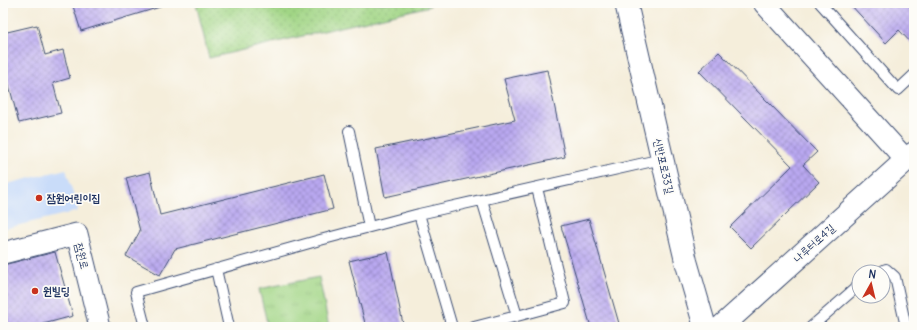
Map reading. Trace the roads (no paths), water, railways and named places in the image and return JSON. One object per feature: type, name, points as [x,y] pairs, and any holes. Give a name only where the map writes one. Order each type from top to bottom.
[{"type":"street","name":"신반포로33길","points":[[626,3],[686,261],[705,327]]},
{"type":"street","name":"나루터로4길","points":[[721,327],[910,156],[764,3]]},
{"type":"street","name":"잠원로","points":[[3,253],[77,234],[100,327]]},
{"type":"lane","points":[[820,3],[898,90],[914,75]]},
{"type":"lane","points":[[349,131],[369,227]]},
{"type":"lane","points":[[144,327],[136,292],[419,214],[662,159]]},
{"type":"lane","points":[[474,327],[565,303],[537,188]]},
{"type":"lane","points":[[482,200],[517,316]]},
{"type":"lane","points":[[419,214],[452,327]]},
{"type":"lane","points":[[216,269],[229,327]]},
{"type":"lane","points":[[891,273],[895,277],[906,327]]},
{"type":"lane","points":[[811,327],[851,293]]},
{"type":"place","name":"잠원어린이집","points":[[39,198]]},
{"type":"place","name":"원빌딩","points":[[35,291]]}]
